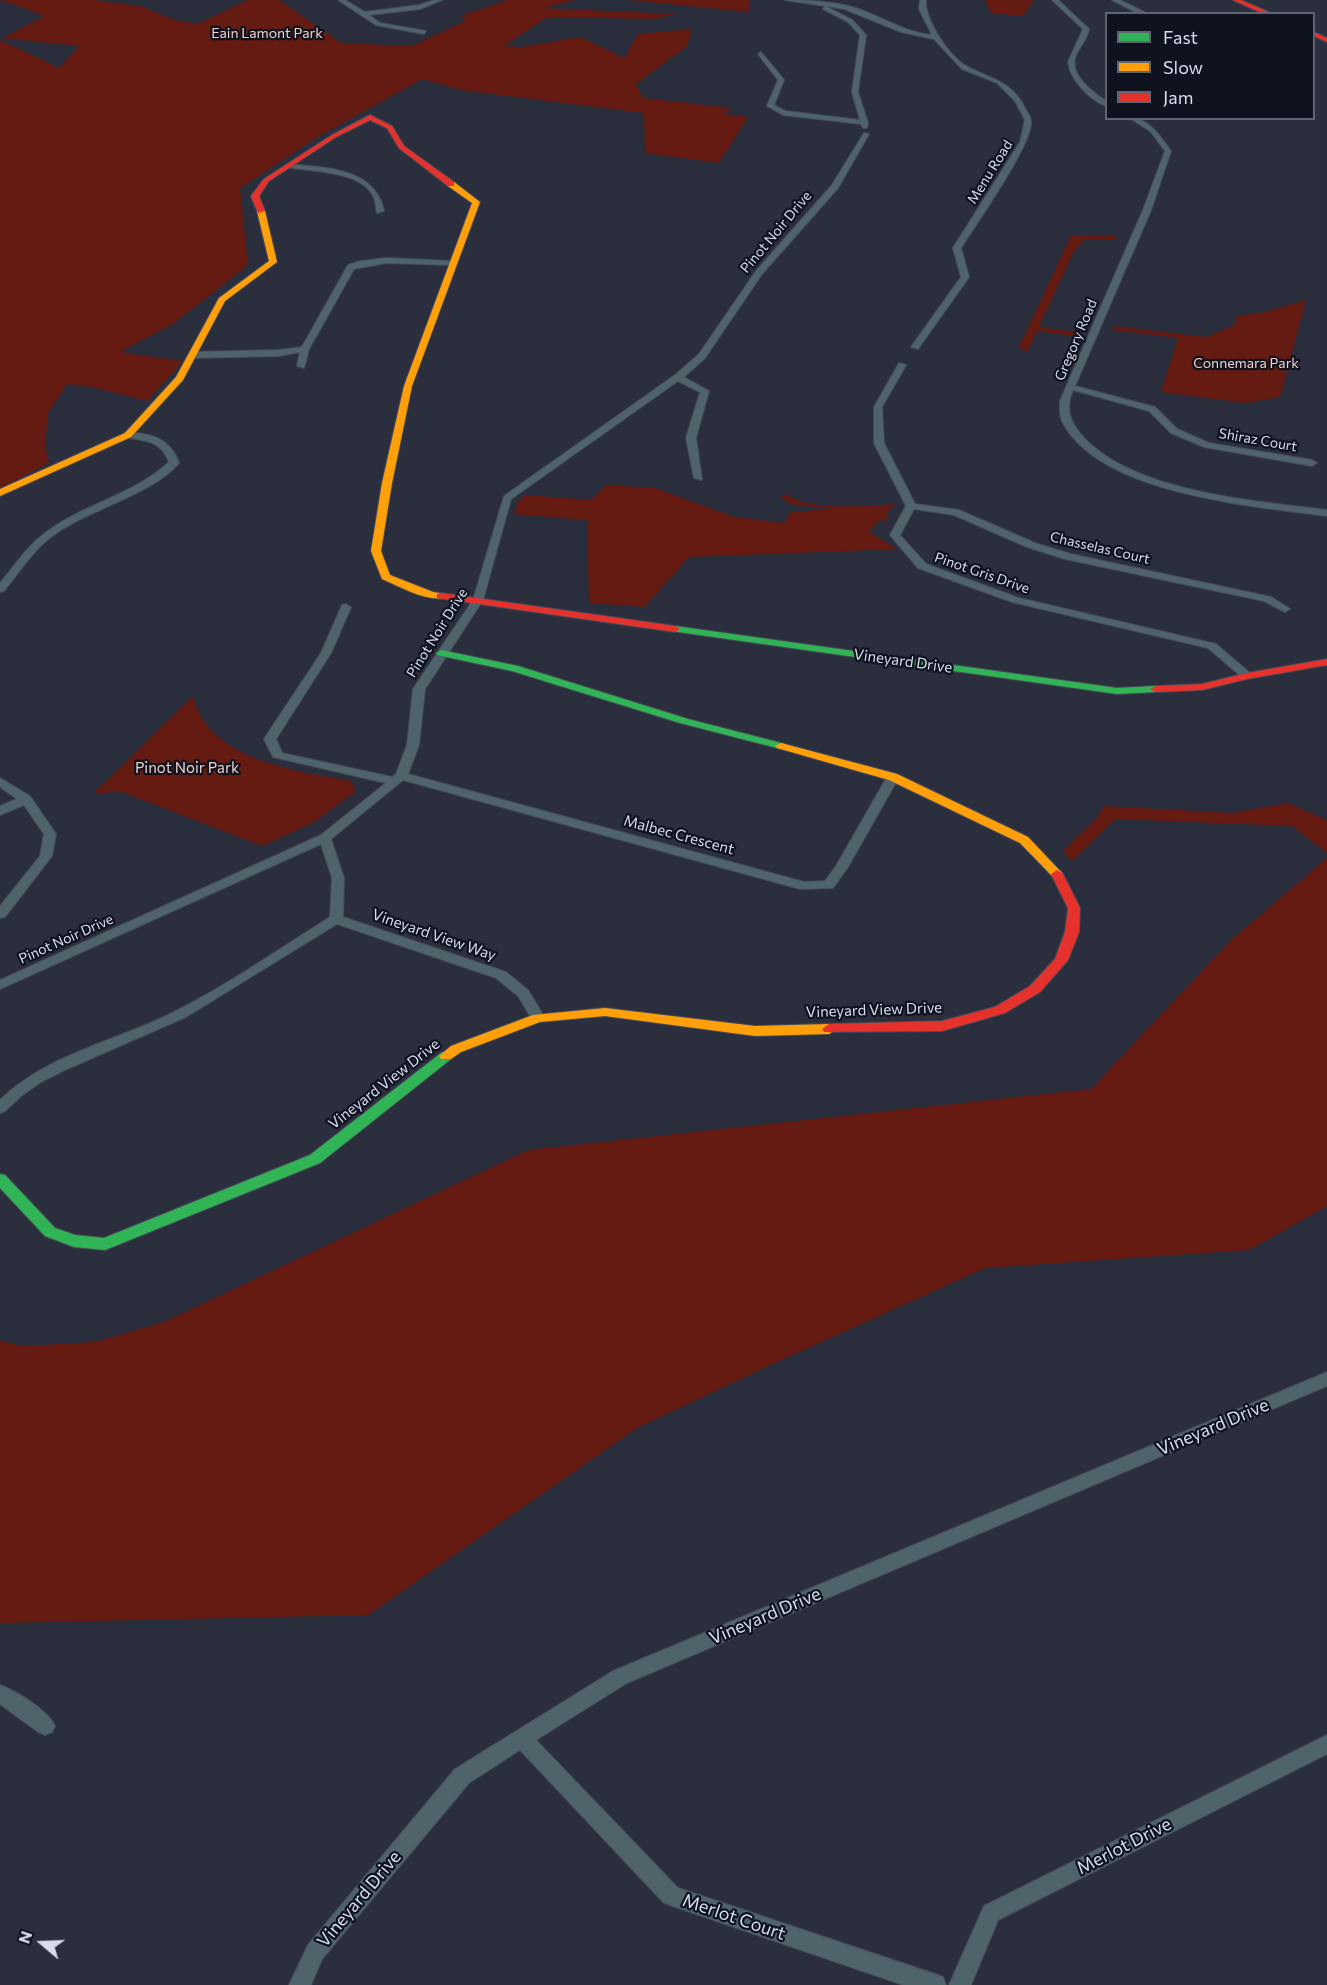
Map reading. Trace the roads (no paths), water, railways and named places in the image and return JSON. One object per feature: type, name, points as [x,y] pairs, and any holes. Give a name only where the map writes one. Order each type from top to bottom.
[{"type":"street","points":[[341,0],[378,24],[424,32]]},
{"type":"street","points":[[364,14],[420,7],[438,0]]},
{"type":"street","points":[[788,0],[837,5],[854,10],[905,33],[936,37]]},
{"type":"street","name":"Menu Road","points":[[915,347],[965,277],[957,249],[1023,142],[1028,120],[1018,100],[999,82],[964,68],[936,37],[922,9],[923,0]]},
{"type":"street","points":[[1055,0],[1086,29],[1085,39],[1072,57],[1071,64],[1074,73],[1088,91],[1105,103]]},
{"type":"street","points":[[1115,0],[1141,12]]},
{"type":"street","points":[[1236,0],[1265,12]]},
{"type":"street","points":[[761,54],[781,80],[770,106],[783,113],[865,128],[855,92],[863,35],[850,21],[825,9],[825,5]]},
{"type":"street","name":"Vineyard Drive","points":[[288,166],[334,136],[370,117],[390,127],[401,147],[476,202],[408,386],[387,483],[376,551],[386,577],[431,595],[1117,691],[1202,687],[1247,676],[1327,662]]},
{"type":"street","name":"Gregory Road","points":[[1136,120],[1153,131],[1168,151],[1146,210],[1064,401],[1066,422],[1079,440],[1103,459],[1149,480],[1191,492],[1327,513]]},
{"type":"street","name":"Pinot Noir Drive","points":[[0,985],[325,838],[397,778],[413,745],[419,689],[478,600],[507,498],[678,377],[702,356],[759,273],[835,186],[865,128]]},
{"type":"street","points":[[0,493],[128,435],[180,378],[222,300],[273,262],[263,217],[255,196],[266,180],[288,166],[333,172],[354,178],[372,188],[380,199],[380,211]]},
{"type":"street","points":[[301,366],[305,349],[351,267],[359,263],[398,261],[452,263]]},
{"type":"street","points":[[193,355],[305,349]]},
{"type":"street","points":[[902,365],[878,406],[879,443],[911,506]]},
{"type":"street","points":[[678,377],[705,392],[691,438],[699,478]]},
{"type":"street","name":"Shiraz Court","points":[[1070,387],[1152,409],[1174,430],[1207,445],[1312,463]]},
{"type":"street","points":[[0,589],[43,539],[93,509],[160,476],[174,463],[171,450],[153,438],[128,435]]},
{"type":"street","name":"Chasselas Court","points":[[911,506],[956,512],[1030,545],[1069,557],[1268,598],[1285,609]]},
{"type":"street","name":"Pinot Gris Drive","points":[[911,506],[895,535],[922,566],[1016,600],[1212,646],[1247,676]]},
{"type":"street","points":[[346,607],[326,653],[270,739],[277,755],[397,778]]},
{"type":"street","name":"Vineyard View Drive","points":[[0,1179],[51,1232],[74,1241],[105,1244],[315,1160],[456,1049],[538,1018],[605,1012],[755,1031],[942,1026],[1000,1010],[1035,989],[1061,960],[1072,933],[1074,908],[1060,877],[1024,840],[893,777],[684,721],[514,668],[441,653]]},
{"type":"street","name":"Malbec Crescent","points":[[397,778],[804,886],[829,885],[842,867],[893,777]]},
{"type":"street","points":[[0,783],[26,799],[50,834],[46,856],[0,914]]},
{"type":"street","points":[[0,812],[26,799]]},
{"type":"street","points":[[0,1108],[9,1097],[43,1075],[179,1015],[336,920],[339,893],[337,866],[325,838]]},
{"type":"street","name":"Vineyard View Way","points":[[336,920],[501,975],[523,993],[538,1018]]},
{"type":"street","name":"Vineyard Drive","points":[[300,1985],[315,1952],[462,1776],[620,1677],[1327,1379]]},
{"type":"street","points":[[0,1695],[16,1703],[45,1726]]},
{"type":"street","name":"Merlot Court","points":[[522,1739],[671,1896],[935,1985]]},
{"type":"street","name":"Merlot Drive","points":[[960,1985],[991,1913],[1327,1744]]},
{"type":"park label","name":"Eain Lamont Park","points":[[267,33]]},
{"type":"park label","name":"Connemara Park","points":[[1246,363]]},
{"type":"park label","name":"Pinot Noir Park","points":[[187,768]]}]
